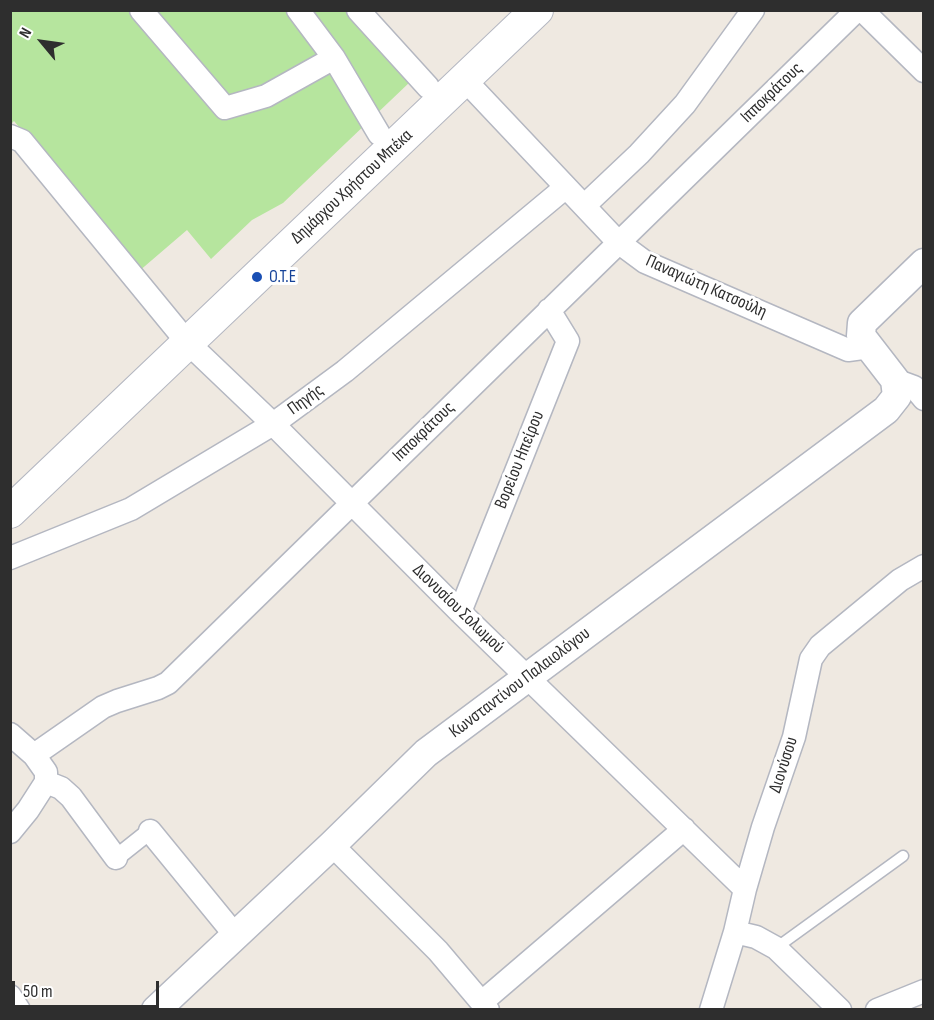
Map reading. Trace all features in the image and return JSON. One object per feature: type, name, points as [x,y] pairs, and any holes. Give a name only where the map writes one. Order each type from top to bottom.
[{"type":"main road","name":"Δημάρχου Χρήστου Μπέκα","points":[[10,512],[180,334],[379,134],[507,10]]},
{"type":"main road","name":"Δημάρχου Χρήστου Μπέκα","points":[[10,482],[465,80],[537,10]]},
{"type":"street","points":[[141,10],[225,108],[266,96],[334,58]]},
{"type":"street","points":[[298,10],[334,58],[379,134]]},
{"type":"street","points":[[358,10],[428,87]]},
{"type":"street","points":[[584,206],[639,154],[685,104],[753,10]]},
{"type":"street","name":"Ιπποκράτους","points":[[34,755],[103,707],[168,683],[857,10]]},
{"type":"street","points":[[862,10],[924,71]]},
{"type":"street","name":"Παναγιώτη Κατσούλη","points":[[465,80],[618,242],[645,262],[848,350],[870,347]]},
{"type":"street","name":"Διονυσίου Σολωμού","points":[[11,136],[22,141],[180,334],[460,612],[745,889]]},
{"type":"street","name":"Πηγής","points":[[10,558],[131,509],[273,424],[345,371],[566,187]]},
{"type":"street","points":[[924,263],[862,323],[861,336],[895,380],[914,387],[924,399]]},
{"type":"street","name":"Βορείου Ηπείρου","points":[[460,612],[568,341],[549,310]]},
{"type":"street","name":"Κωνσταντίνου Παλαιολόγου","points":[[156,1010],[332,845],[426,753],[886,410],[897,396],[895,380]]},
{"type":"street","name":"Διονύσου","points":[[711,1010],[735,932],[745,889],[794,737],[811,660],[820,646],[900,580],[924,566]]},
{"type":"street","points":[[10,734],[34,755],[46,772],[46,782],[10,832]]},
{"type":"street","points":[[46,782],[61,788],[71,797],[116,858],[150,831],[235,935]]},
{"type":"street","points":[[332,845],[438,951],[485,1006],[684,829]]},
{"type":"street","points":[[735,932],[756,937],[776,948],[840,1010]]},
{"type":"street","points":[[877,1010],[924,991]]},
{"type":"street","points":[[10,996],[19,1010]]},
{"type":"lane","points":[[776,948],[903,856]]},
{"type":"green space","name":"Ο.Τ.Ε","points":[[11,11],[347,11],[411,81],[283,203],[252,220],[211,259],[187,230],[138,272],[14,121],[11,124]]},
{"type":"place","name":"Ο.Τ.Ε","points":[[257,277]]}]
